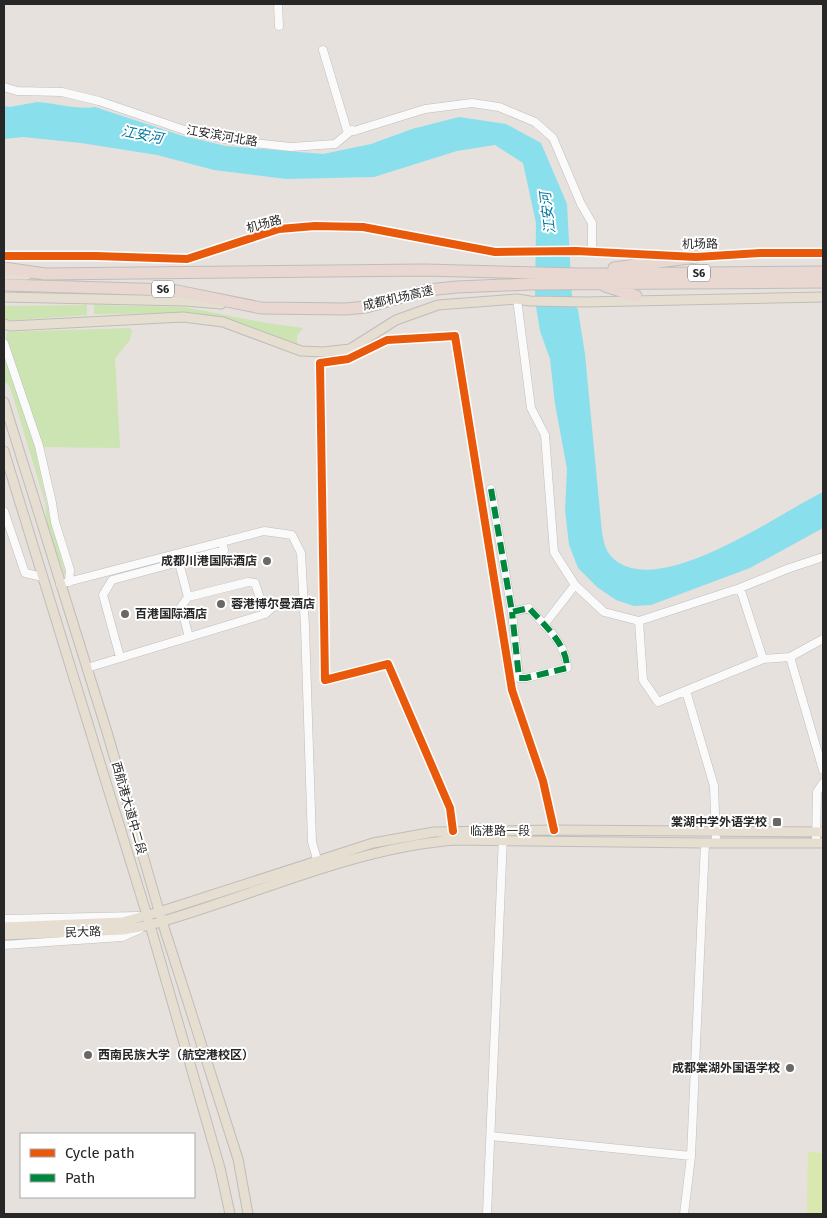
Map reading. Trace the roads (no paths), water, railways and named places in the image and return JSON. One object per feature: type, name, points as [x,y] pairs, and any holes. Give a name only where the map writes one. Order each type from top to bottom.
[{"type":"highway","points":[[588,274],[626,266],[696,257]]},
{"type":"highway","name":"成都机场高速","points":[[4,268],[45,274],[425,270],[531,278],[575,279],[596,283],[823,282]]},
{"type":"highway","name":"成都机场高速","points":[[575,279],[588,274],[823,272]]},
{"type":"highway","name":"成都机场高速","points":[[4,285],[172,290],[261,308],[346,309],[366,307],[428,290],[531,278]]},
{"type":"highway","points":[[596,283],[636,296]]},
{"type":"main road","points":[[4,275],[45,274]]},
{"type":"main road","points":[[608,301],[636,296],[687,296],[706,300]]},
{"type":"main road","points":[[4,324],[10,326],[183,317],[199,318],[223,322],[301,351],[323,352],[350,349],[396,320],[438,304],[517,299],[585,302],[823,297]]},
{"type":"main road","points":[[4,298],[185,301],[261,308]]},
{"type":"main road","name":"西航港大道中二段","points":[[4,402],[64,583],[159,912],[238,1159],[248,1214]]},
{"type":"main road","points":[[4,451],[149,920],[220,1168],[230,1214]]},
{"type":"main road","name":"临港路一段","points":[[162,921],[373,843],[402,836],[453,831],[554,830],[716,833],[820,832]]},
{"type":"main road","name":"临港路一段","points":[[159,912],[318,864],[420,843],[454,840],[820,843]]},
{"type":"main road","name":"民大路","points":[[4,935],[123,930],[149,920],[159,912]]},
{"type":"main road","name":"民大路","points":[[4,927],[162,921]]},
{"type":"street","points":[[278,4],[279,26]]},
{"type":"street","points":[[323,50],[348,130],[352,130]]},
{"type":"street","name":"江安滨河北路","points":[[4,87],[17,90],[62,92],[99,101],[193,133],[236,141],[291,146],[335,144],[352,130],[425,109],[472,103],[499,107],[534,122],[553,138],[581,204],[592,223],[592,252]]},
{"type":"street","name":"机场路","points":[[4,256],[96,256],[187,259],[279,230],[315,226],[363,227],[495,252],[576,251],[696,257],[760,253],[823,253]]},
{"type":"street","points":[[517,299],[531,408],[545,435],[554,552],[575,585],[604,612],[640,621],[740,588],[823,557]]},
{"type":"street","points":[[453,831],[450,808],[388,664],[325,680],[320,363],[348,360],[386,340],[455,336],[512,690],[543,781],[554,830]]},
{"type":"street","points":[[4,348],[39,446],[55,522],[70,570],[64,583]]},
{"type":"street","points":[[491,489],[512,612],[519,678],[567,668],[567,659],[558,640],[529,608],[512,612]]},
{"type":"street","points":[[4,511],[25,573],[43,577]]},
{"type":"street","points":[[64,583],[264,530],[292,535],[301,553],[312,842],[318,864]]},
{"type":"street","points":[[120,657],[103,595],[112,580],[224,550],[222,542]]},
{"type":"street","points":[[176,553],[188,597]]},
{"type":"street","points":[[189,637],[181,606],[188,597],[248,582],[255,583],[265,614]]},
{"type":"street","points":[[544,625],[575,585]]},
{"type":"street","points":[[740,588],[763,659]]},
{"type":"street","points":[[87,668],[265,614],[273,607],[304,600]]},
{"type":"street","points":[[640,621],[643,680],[658,702],[763,659],[790,657],[823,639]]},
{"type":"street","points":[[790,657],[823,770]]},
{"type":"street","points":[[686,691],[714,786],[716,843]]},
{"type":"street","points":[[820,843],[817,792],[823,783]]},
{"type":"street","points":[[486,1214],[491,1136],[503,831]]},
{"type":"street","points":[[684,1214],[691,1156],[705,843]]},
{"type":"street","points":[[4,919],[149,920]]},
{"type":"street","points":[[4,945],[122,937],[149,920]]},
{"type":"street","points":[[491,1136],[691,1156]]},
{"type":"water","name":"江安河","points":[[37,102],[74,107],[95,107],[183,136],[226,146],[323,154],[371,144],[412,129],[459,117],[506,124],[541,143],[567,204],[572,298],[578,310],[585,354],[602,530],[604,543],[610,555],[630,568],[655,569],[685,563],[748,534],[823,492],[823,528],[750,568],[651,605],[634,606],[616,600],[597,587],[578,568],[569,545],[565,510],[567,469],[555,404],[550,359],[540,331],[535,300],[536,223],[523,163],[495,145],[457,151],[374,177],[286,179],[214,170],[157,155],[81,143],[23,137],[4,139],[4,106],[10,107]]},
{"type":"place","name":"成都川港国际酒店","points":[[267,561]]},
{"type":"place","name":"蓉港博尔曼酒店","points":[[221,604]]},
{"type":"place","name":"百港国际酒店","points":[[125,614]]},
{"type":"place","name":"棠湖中学外语学校","points":[[777,822]]},
{"type":"place","name":"西南民族大学（航空港校区）","points":[[88,1055]]},
{"type":"place","name":"成都棠湖外国语学校","points":[[790,1068]]}]
